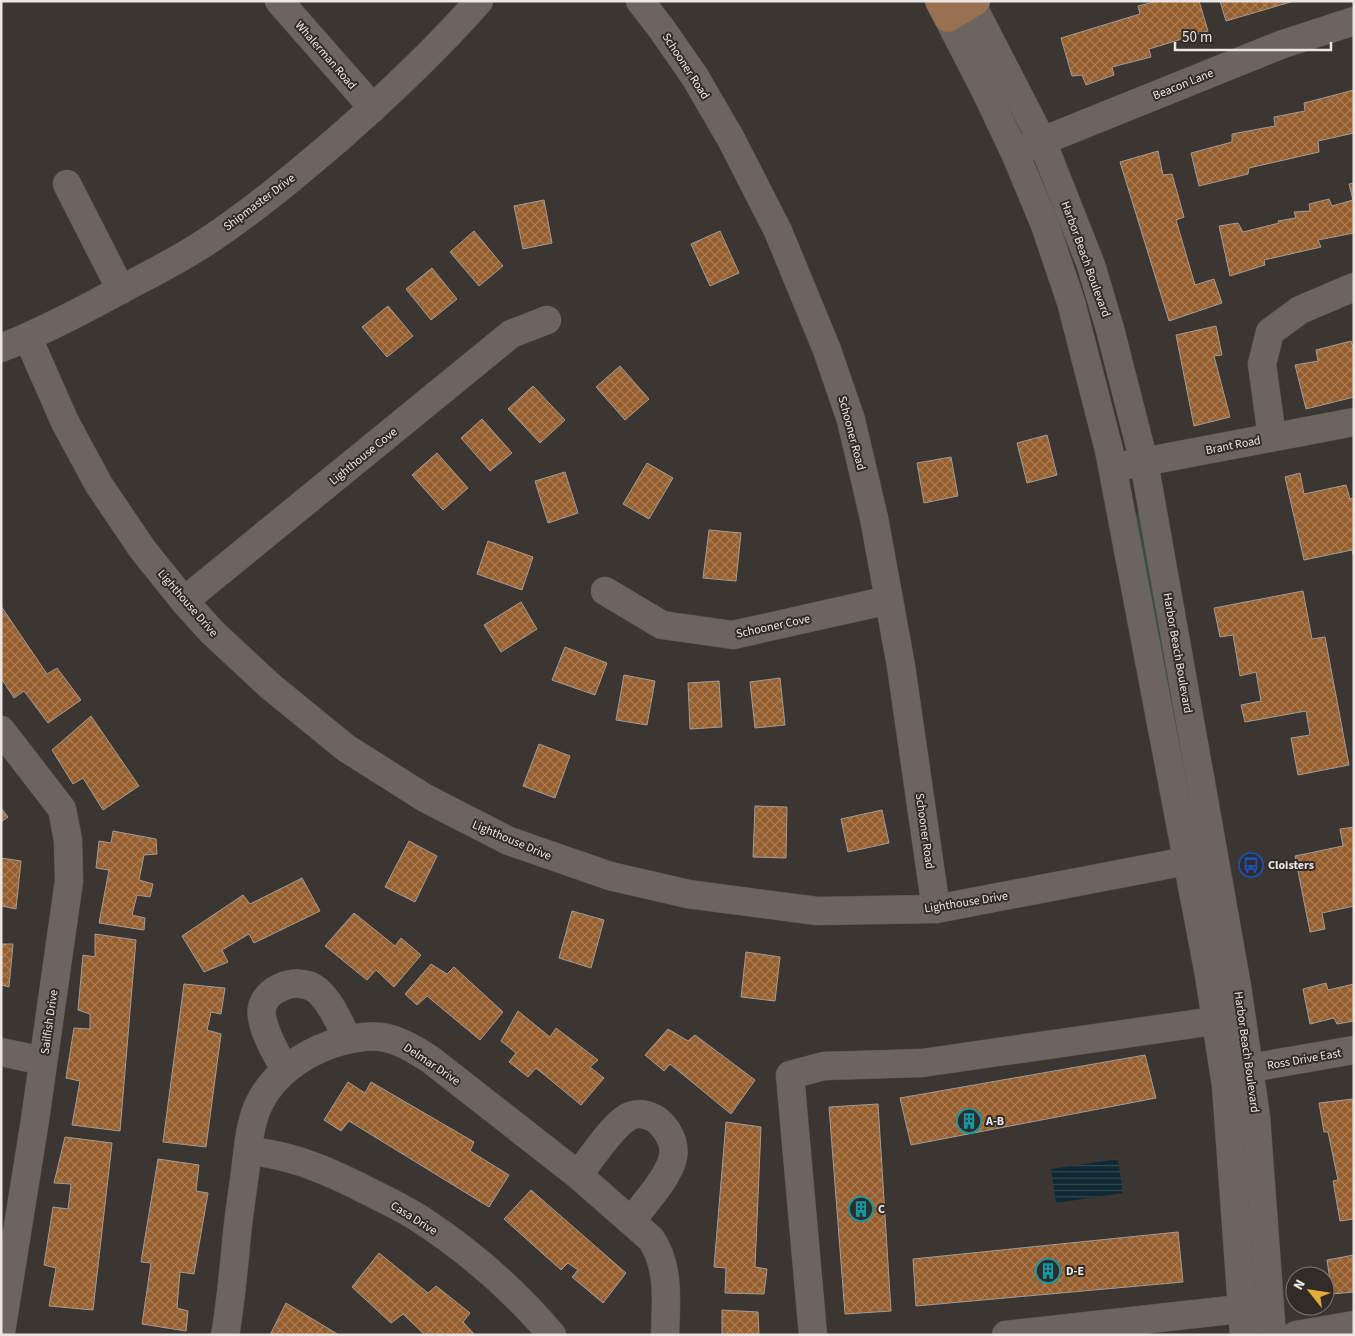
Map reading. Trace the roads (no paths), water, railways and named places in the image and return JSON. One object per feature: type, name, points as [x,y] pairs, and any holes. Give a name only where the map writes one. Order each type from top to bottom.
[{"type":"main road","points":[[944,10],[972,2]]},
{"type":"street","name":"Whalerman Road","points":[[279,1],[373,108]]},
{"type":"street","name":"Shipmaster Drive","points":[[1,348],[28,338],[121,290],[206,242],[246,213],[309,164],[373,108],[424,60],[479,1]]},
{"type":"street","name":"Schooner Road","points":[[640,1],[696,76],[731,139],[782,240],[827,350],[851,420],[874,518],[901,666],[936,909]]},
{"type":"street","name":"Harbor Beach Boulevard","points":[[972,2],[1042,141],[1091,265],[1110,329],[1144,462],[1214,856],[1229,1019],[1237,1071],[1243,1322]]},
{"type":"street","name":"Harbor Beach Boulevard","points":[[944,10],[1015,152],[1072,302],[1113,468],[1187,861],[1229,1019]]},
{"type":"street","name":"Beacon Lane","points":[[1015,152],[1284,44],[1354,21]]},
{"type":"street","points":[[67,184],[121,290]]},
{"type":"street","points":[[1272,437],[1262,364],[1270,332],[1300,310],[1354,287]]},
{"type":"street","name":"Lighthouse Cove","points":[[184,601],[512,334],[548,320]]},
{"type":"street","name":"Lighthouse Drive","points":[[28,338],[65,422],[99,485],[143,550],[184,601],[218,638],[270,686],[346,748],[425,798],[509,841],[610,876],[688,894],[817,911],[936,909],[1214,856]]},
{"type":"street","name":"Brant Road","points":[[1113,468],[1354,422]]},
{"type":"street","name":"Schooner Cove","points":[[605,592],[662,624],[733,635],[889,600]]},
{"type":"street","name":"Sailfish Drive","points":[[1,730],[62,810],[68,840],[69,881],[35,1120],[11,1202],[1,1332]]},
{"type":"street","points":[[285,1070],[262,1018],[262,1010],[266,999],[284,986],[302,983],[317,990],[333,1011],[348,1039]]},
{"type":"street","points":[[813,1335],[790,1075],[824,1066],[922,1063],[1229,1019]]},
{"type":"street","name":"Delmar Drive","points":[[225,1335],[248,1151],[254,1114],[260,1101],[269,1087],[285,1070],[312,1053],[348,1039],[365,1036],[383,1036],[413,1048],[578,1175],[651,1239],[659,1251],[663,1263],[666,1308],[665,1335]]},
{"type":"street","name":"Ross Drive East","points":[[1237,1071],[1354,1050]]},
{"type":"street","points":[[1,1052],[43,1061]]},
{"type":"street","name":"Harbor Beach Boulevard","points":[[1237,1071],[1256,1117],[1272,1335]]},
{"type":"street","points":[[578,1175],[626,1118],[644,1114],[655,1118],[664,1126],[670,1138],[674,1148],[673,1157],[660,1182],[631,1221]]},
{"type":"street","name":"Casa Drive","points":[[248,1151],[270,1152],[322,1169],[420,1219],[481,1264],[512,1292],[552,1335]]},
{"type":"street","points":[[1006,1335],[1243,1322],[1270,1306]]},
{"type":"street","points":[[1296,1335],[1354,1325]]},
{"type":"water","points":[[1118,1159],[1123,1193],[1056,1203],[1051,1169]]},
{"type":"place","name":"Cloisters","points":[[1251,865]]},
{"type":"place","name":"A-B","points":[[969,1121]]},
{"type":"place","name":"C","points":[[861,1209]]},
{"type":"place","name":"D-E","points":[[1048,1271]]}]
